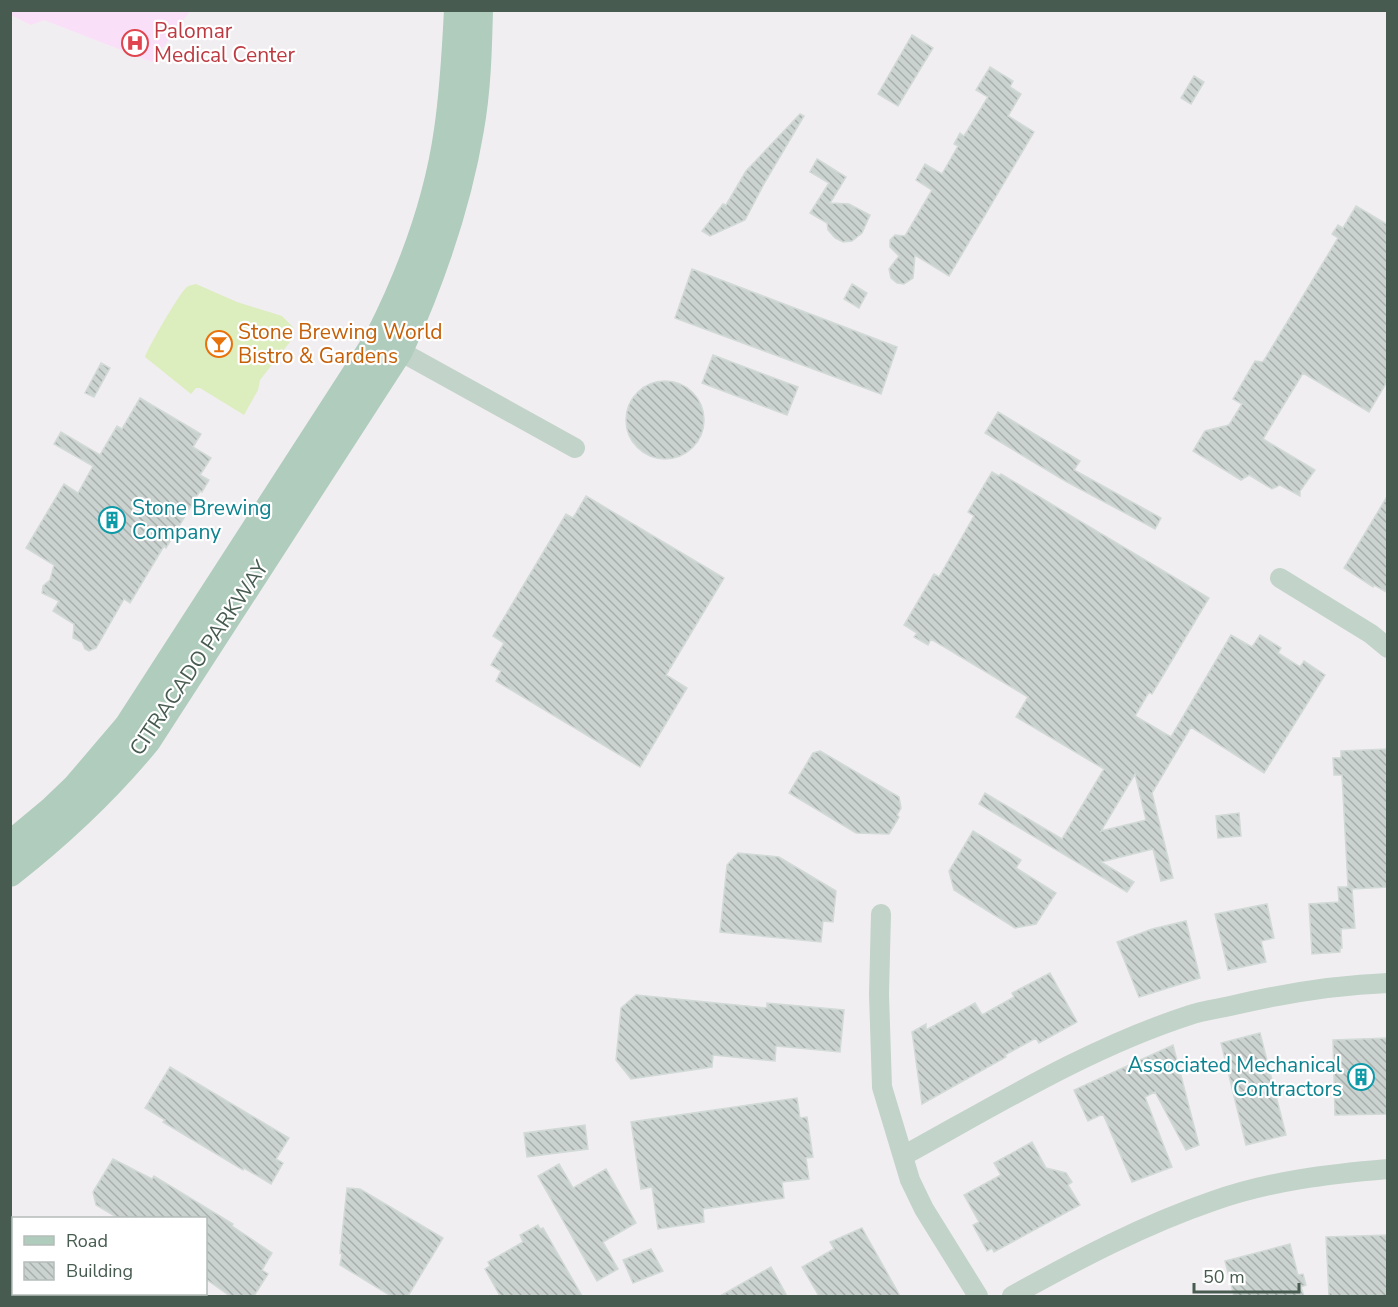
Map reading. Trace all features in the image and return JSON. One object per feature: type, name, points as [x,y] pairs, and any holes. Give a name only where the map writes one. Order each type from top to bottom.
[{"type":"main road","name":"CITRACADO PARKWAY","points":[[10,844],[75,787],[127,726],[377,339],[408,269],[428,213],[441,166],[451,104],[457,10]]},
{"type":"main road","name":"CITRACADO PARKWAY","points":[[10,874],[73,823],[148,741],[400,351],[427,290],[456,202],[471,129],[479,56],[480,10]]},
{"type":"street","points":[[377,339],[575,448]]},
{"type":"street","points":[[1280,578],[1371,634],[1388,648]]},
{"type":"street","points":[[881,914],[879,994],[882,1087],[910,1180],[924,1209],[978,1296]]},
{"type":"street","points":[[903,1156],[1048,1076],[1132,1036],[1191,1014],[1262,998],[1363,984],[1388,983]]},
{"type":"street","points":[[1012,1296],[1082,1257],[1152,1224],[1214,1200],[1272,1185],[1336,1173],[1388,1169]]},
{"type":"shaded area","name":"Palomar Medical Center","points":[[11,10],[190,11],[152,62],[44,20],[31,25],[11,15]]},
{"type":"green space","points":[[196,284],[237,302],[282,316],[293,327],[293,338],[260,380],[258,390],[244,415],[200,388],[196,388],[191,394],[145,357],[178,298],[187,287]]},
{"type":"building","points":[[912,35],[933,48],[898,106],[878,94]]},
{"type":"building","points":[[990,67],[1013,81],[1010,87],[1021,94],[1008,116],[1034,132],[949,276],[915,255],[913,278],[904,284],[897,283],[891,278],[889,269],[899,256],[890,247],[890,240],[895,235],[905,236],[932,190],[916,180],[925,164],[942,174],[958,146],[954,144],[960,133],[964,136],[988,97],[976,90]]},
{"type":"building","points":[[1194,76],[1204,82],[1191,104],[1181,98]]},
{"type":"building","points":[[800,114],[804,116],[745,220],[710,236],[702,231],[723,204],[726,205],[746,171]]},
{"type":"building","points":[[817,159],[846,177],[830,203],[849,204],[870,215],[862,233],[852,241],[843,242],[835,238],[828,230],[827,223],[810,213],[829,183],[810,172]]},
{"type":"building","points":[[1356,206],[1388,225],[1388,380],[1369,412],[1303,373],[1263,439],[1315,470],[1300,491],[1300,496],[1280,485],[1272,489],[1249,475],[1241,480],[1193,451],[1205,431],[1229,425],[1242,404],[1233,399],[1255,361],[1263,362],[1338,238],[1332,234],[1338,225],[1343,228]]},
{"type":"building","points":[[692,269],[897,347],[881,394],[675,318]]},
{"type":"building","points":[[852,284],[867,293],[859,308],[844,299]]},
{"type":"building","points":[[713,355],[798,387],[787,415],[702,383]]},
{"type":"building","points":[[101,363],[110,368],[94,397],[85,393]]},
{"type":"building","points":[[665,381],[680,384],[693,392],[701,405],[704,420],[701,435],[693,448],[680,456],[665,459],[650,456],[637,448],[629,435],[626,420],[629,405],[637,392],[650,384]]},
{"type":"building","name":"Stone Brewing Company","points":[[140,398],[201,434],[193,447],[211,458],[200,475],[209,480],[166,548],[164,546],[130,603],[124,599],[96,648],[89,651],[85,649],[82,642],[73,638],[74,624],[53,611],[59,601],[42,593],[43,586],[50,580],[54,565],[26,548],[64,484],[78,493],[93,466],[54,444],[61,432],[100,455],[117,426],[122,429]]},
{"type":"building","points":[[998,412],[1080,461],[1074,470],[1161,518],[1155,529],[1067,482],[985,433]]},
{"type":"building","points":[[992,472],[999,476],[1001,474],[1209,598],[1152,694],[1149,692],[1135,716],[1171,737],[1231,635],[1252,647],[1260,635],[1281,648],[1278,653],[1300,667],[1304,661],[1325,675],[1264,773],[1191,727],[1152,793],[1173,878],[1161,881],[1153,849],[1101,862],[1134,882],[1127,892],[979,804],[985,793],[1062,839],[1104,769],[1016,717],[1028,697],[931,639],[928,645],[914,637],[917,633],[904,625],[934,574],[939,577],[974,516],[968,512]],"holes":[[[1135,774],[1146,820],[1101,831]]]},
{"type":"building","points":[[1388,495],[1388,593],[1374,585],[1373,587],[1344,568]]},
{"type":"building","points":[[586,496],[724,578],[666,675],[687,688],[640,767],[496,681],[501,671],[491,665],[504,643],[493,636],[566,514],[573,518]]},
{"type":"building","points":[[1388,749],[1388,887],[1352,889],[1355,928],[1341,929],[1342,948],[1340,952],[1312,954],[1309,904],[1339,902],[1338,887],[1348,887],[1342,775],[1334,775],[1333,758],[1341,758],[1341,751]]},
{"type":"building","points":[[820,751],[899,797],[901,808],[897,815],[899,817],[889,834],[856,833],[789,793],[813,753]]},
{"type":"building","points":[[1239,813],[1241,836],[1218,838],[1216,816]]},
{"type":"building","points":[[973,831],[1021,860],[1016,868],[1056,893],[1036,924],[1015,928],[954,890],[949,871]]},
{"type":"building","points":[[738,853],[779,857],[836,891],[833,922],[823,921],[821,942],[720,932],[727,865]]},
{"type":"building","points":[[1267,904],[1274,938],[1261,941],[1266,962],[1228,970],[1215,914]]},
{"type":"building","points":[[1186,921],[1200,978],[1139,997],[1117,942],[1152,929]]},
{"type":"building","points":[[1050,973],[1077,1022],[1039,1043],[1036,1038],[922,1104],[912,1032],[926,1024],[926,1030],[975,1003],[982,1015],[1014,997],[1012,993]]},
{"type":"building","points":[[636,995],[767,1008],[767,1003],[844,1010],[840,1052],[776,1046],[775,1061],[713,1055],[712,1067],[631,1079],[616,1060],[621,1008]]},
{"type":"building","points":[[1260,1033],[1286,1135],[1246,1145],[1221,1043]]},
{"type":"building","name":"Associated Mechanical Contractors","points":[[1388,1038],[1388,1114],[1335,1115],[1333,1040]]},
{"type":"building","points":[[1173,1045],[1199,1145],[1186,1150],[1155,1092],[1145,1097],[1172,1167],[1132,1182],[1103,1114],[1088,1121],[1074,1090]]},
{"type":"building","points":[[170,1067],[289,1138],[276,1159],[283,1163],[271,1184],[163,1122],[165,1120],[145,1108]]},
{"type":"building","points":[[797,1098],[800,1118],[807,1117],[813,1157],[806,1158],[809,1179],[782,1182],[784,1198],[703,1209],[704,1222],[658,1229],[652,1187],[641,1189],[631,1122]]},
{"type":"building","points":[[585,1125],[588,1149],[527,1157],[524,1133]]},
{"type":"building","points":[[1032,1142],[1046,1168],[1066,1173],[1072,1182],[1068,1185],[1080,1205],[994,1252],[992,1248],[987,1251],[973,1225],[979,1222],[964,1195],[1001,1175],[994,1163]]},
{"type":"building","points":[[113,1159],[152,1179],[154,1176],[233,1224],[232,1226],[272,1253],[262,1270],[268,1274],[254,1296],[230,1296],[207,1280],[207,1217],[116,1217],[96,1205],[93,1192]]},
{"type":"building","points":[[559,1164],[573,1188],[606,1169],[636,1223],[603,1242],[618,1269],[597,1281],[538,1176]]},
{"type":"building","points":[[347,1188],[360,1189],[443,1238],[408,1296],[391,1296],[340,1265]]},
{"type":"building","points":[[538,1225],[540,1229],[543,1228],[582,1296],[500,1296],[485,1269],[490,1266],[488,1262],[523,1242],[520,1235]]},
{"type":"building","points":[[862,1228],[900,1296],[819,1296],[802,1267],[834,1249],[830,1242]]},
{"type":"building","points":[[1388,1235],[1388,1296],[1329,1296],[1326,1237]]},
{"type":"building","points":[[1290,1244],[1298,1275],[1303,1274],[1306,1285],[1301,1287],[1304,1296],[1234,1296],[1225,1261]]},
{"type":"building","points":[[651,1249],[663,1271],[633,1283],[623,1260]]},
{"type":"building","points":[[771,1267],[787,1296],[720,1296]]},
{"type":"place","name":"Palomar Medical Center","points":[[135,43]]},
{"type":"place","name":"Stone Brewing World Bistro & Gardens","points":[[219,344]]},
{"type":"place","name":"Stone Brewing Company","points":[[112,520]]},
{"type":"place","name":"Associated Mechanical Contractors","points":[[1361,1077]]}]
